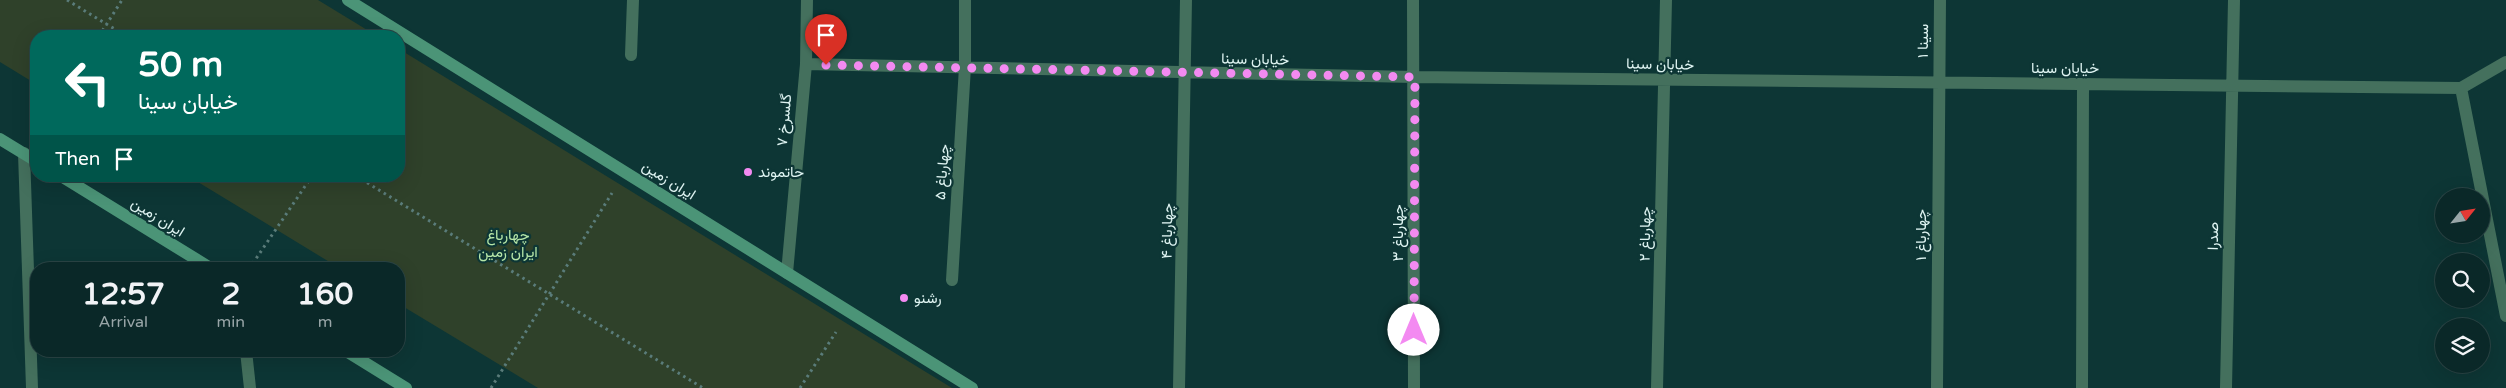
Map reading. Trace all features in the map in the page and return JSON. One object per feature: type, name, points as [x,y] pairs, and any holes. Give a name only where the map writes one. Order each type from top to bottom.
[{"type":"main road","name":"ایران زمین","points":[[348,0],[396,30]]},
{"type":"main road","name":"ایران زمین","points":[[405,36],[972,388]]},
{"type":"main road","points":[[0,138],[30,157]]},
{"type":"main road","name":"ایران زمین","points":[[71,182],[201,262]]},
{"type":"main road","points":[[356,357],[406,388]]},
{"type":"street","points":[[631,55],[632,0]]},
{"type":"street","name":"گلسرخ ۷","points":[[787,273],[806,64],[807,0]]},
{"type":"street","name":"چهارباغ ۵","points":[[952,280],[965,67],[965,0]]},
{"type":"street","name":"چهارباغ ۴","points":[[1179,388],[1186,0]]},
{"type":"street","name":"چهارباغ ۳","points":[[1413,0],[1415,77],[1414,388]]},
{"type":"street","name":"چهارباغ ۲","points":[[1657,388],[1666,0]]},
{"type":"street","name":"سینا ۱","points":[[1939,83],[1940,0]]},
{"type":"street","name":"صدرا","points":[[2226,388],[2234,0]]},
{"type":"street","points":[[2506,62],[2461,88],[2506,316]]},
{"type":"street","name":"خیابان سینا","points":[[806,64],[1184,74],[2461,88]]},
{"type":"street","name":"چهارباغ ۱","points":[[1937,388],[1939,83]]},
{"type":"street","points":[[2082,388],[2083,85]]},
{"type":"street","points":[[24,153],[30,329]]},
{"type":"street","points":[[31,357],[32,388]]},
{"type":"street","points":[[247,357],[250,388]]},
{"type":"path","points":[[67,0],[116,30]]},
{"type":"path","points":[[102,30],[122,0]]},
{"type":"path","points":[[491,388],[624,172]]},
{"type":"path","points":[[254,262],[308,182]]},
{"type":"path","points":[[366,182],[703,388]]},
{"type":"path","points":[[800,388],[849,311]]},
{"type":"green space","points":[[0,0],[318,0],[367,30],[30,30],[30,80],[0,62]]},
{"type":"green space","name":"چهارباغ ایران زمین","points":[[405,53],[952,388],[538,388],[405,308],[405,262],[329,262],[198,182],[405,182]]},
{"type":"place","name":"حاتموند","points":[[748,172]]},
{"type":"place","name":"رشنو","points":[[904,298]]},
{"type":"route","points":[[826,65],[1184,74],[1415,77],[1414,330]]}]
